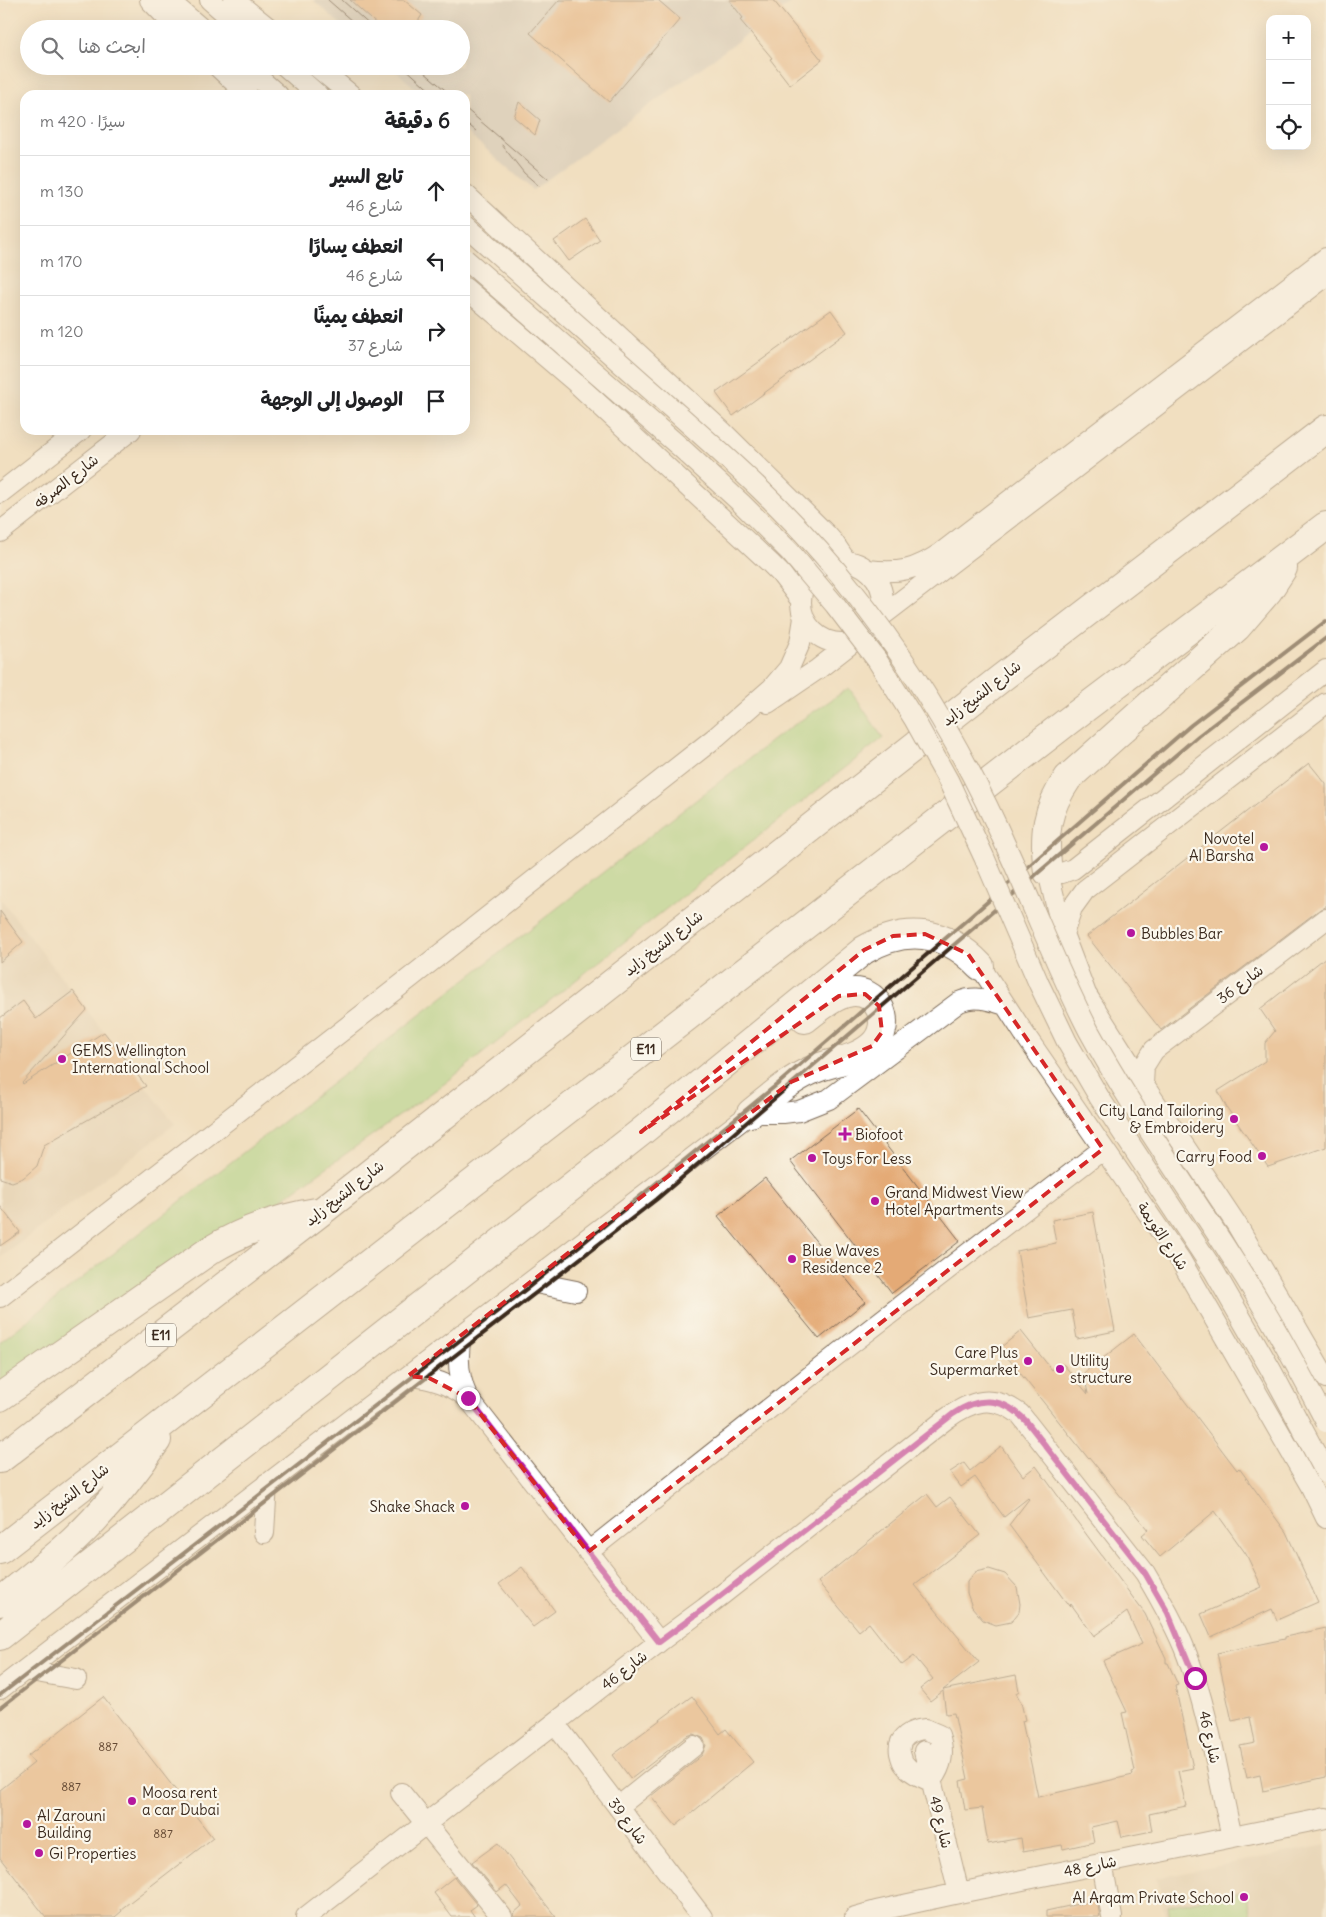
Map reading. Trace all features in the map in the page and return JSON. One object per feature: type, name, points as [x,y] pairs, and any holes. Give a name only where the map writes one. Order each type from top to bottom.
[{"type":"highway","name":"شارع الشيخ زايد","points":[[0,1459],[322,1211],[992,685],[1326,428]]},
{"type":"highway","name":"شارع الشيخ زايد","points":[[0,1550],[1061,727],[1326,526]]},
{"type":"highway","points":[[1048,872],[1045,851],[1047,821],[1057,794],[1068,778],[1237,627],[1268,591],[1294,550]]},
{"type":"highway","points":[[0,1636],[641,1132],[864,950],[877,942],[893,936],[925,934],[955,945],[980,966]]},
{"type":"highway","points":[[641,1132],[839,996],[856,992],[865,994],[879,1006],[884,1023],[882,1032],[872,1046],[861,1054],[849,1059],[824,1065],[801,1075],[751,1113]]},
{"type":"highway","points":[[0,1397],[226,1240],[282,1218],[322,1211]]},
{"type":"highway","points":[[0,1602],[63,1550],[87,1526],[132,1473],[172,1417]]},
{"type":"street","points":[[150,0],[169,20]]},
{"type":"street","points":[[168,0],[191,20]]},
{"type":"street","points":[[210,0],[230,7],[254,20]]},
{"type":"street","points":[[230,7],[238,20]]},
{"type":"street","points":[[227,75],[243,90]]},
{"type":"street","points":[[255,75],[272,90]]},
{"type":"street","points":[[296,75],[312,90]]},
{"type":"street","points":[[327,75],[345,90]]},
{"type":"street","points":[[470,199],[722,431],[826,534],[846,561]]},
{"type":"street","points":[[470,229],[749,477],[802,531],[852,588],[896,649],[937,713],[969,769],[1009,851],[1060,973],[1097,1045],[1119,1084],[1236,1263],[1294,1361],[1326,1422]]},
{"type":"street","points":[[868,570],[888,573],[907,571],[925,564],[942,553],[1326,258]]},
{"type":"street","points":[[470,263],[679,446],[741,503],[835,604],[877,660],[914,719],[948,780],[984,857],[1039,984],[1067,1042],[1104,1105],[1214,1271],[1271,1370],[1326,1473]]},
{"type":"street","points":[[716,737],[812,674],[854,641],[869,632],[880,618],[1326,276]]},
{"type":"street","points":[[470,292],[574,381],[770,563],[781,574],[802,609],[810,628],[819,636],[830,641],[842,643],[854,641]]},
{"type":"street","name":"شارع الصرفه","points":[[0,493],[75,435]]},
{"type":"street","name":"شارع الصرفه","points":[[0,532],[125,435]]},
{"type":"street","points":[[0,473],[23,475]]},
{"type":"street","points":[[0,1297],[716,737],[772,688],[789,668],[800,643],[802,609],[808,578],[815,571],[830,563],[846,561],[868,570],[875,578],[883,598],[880,618]]},
{"type":"street","points":[[1326,670],[1073,869],[1062,872],[1048,872],[1063,934],[1086,994],[1253,1252],[1326,1378]]},
{"type":"street","points":[[1063,934],[1072,908],[1085,890],[1326,703]]},
{"type":"street","name":"شارع 36","points":[[1143,1084],[1144,1066],[1154,1050],[1326,919]]},
{"type":"street","name":"شارع الثويمة","points":[[980,966],[1103,1149],[1167,1239],[1310,1485],[1326,1518]]},
{"type":"street","points":[[0,1689],[751,1113],[783,1114],[807,1108],[829,1099],[959,1002],[979,998],[1005,1005]]},
{"type":"street","points":[[1121,1049],[1136,1053],[1154,1050]]},
{"type":"street","points":[[588,1552],[841,1352],[1103,1149]]},
{"type":"street","points":[[1167,1239],[1197,1242],[1205,1238],[1212,1232],[1216,1223],[1220,1200]]},
{"type":"street","points":[[1197,1288],[1202,1262],[1214,1251],[1231,1247],[1253,1252]]},
{"type":"street","points":[[531,1282],[576,1291]]},
{"type":"street","points":[[462,1334],[459,1345],[458,1367],[463,1388],[468,1398],[659,1642]]},
{"type":"street","points":[[408,1376],[440,1381],[468,1398]]},
{"type":"street","name":"شارع 46","points":[[306,1917],[953,1414],[971,1404],[992,1402],[1012,1408],[1027,1422],[1145,1573],[1168,1613],[1187,1655],[1201,1700],[1232,1837]]},
{"type":"street","points":[[264,1533],[267,1483]]},
{"type":"street","points":[[25,1670],[76,1679]]},
{"type":"street","name":"شارع 39","points":[[555,1724],[702,1917]]},
{"type":"street","points":[[618,1807],[694,1746]]},
{"type":"street","name":"شارع 49","points":[[924,1752],[959,1893]]},
{"type":"street","points":[[401,1793],[502,1917]]},
{"type":"street","name":"شارع 48","points":[[855,1917],[959,1893],[1326,1818]]},
{"type":"street","points":[[1102,1863],[1112,1917]]},
{"type":"highlighted area","points":[[925,934],[968,954],[1103,1149],[588,1552],[468,1398],[429,1378],[408,1376],[791,1082],[872,1046],[882,1032],[879,1006],[865,994],[839,996],[641,1132],[864,950],[893,936]]},
{"type":"shaded area","points":[[313,0],[794,0],[533,190],[470,135],[470,90],[417,90],[400,75],[470,75],[470,20],[336,20]]},
{"type":"shaded area","name":"GEMS Wellington International School","points":[[0,898],[175,1124],[0,1258]]},
{"type":"shaded area","name":"Al Arqam Private School","points":[[1326,1845],[1326,1917],[1165,1917],[1157,1878]]},
{"type":"green space","points":[[849,688],[883,738],[444,1084],[275,1204],[0,1394],[0,1342],[782,733]]},
{"type":"green space","points":[[1246,1891],[1251,1917],[1170,1917],[1168,1906]]},
{"type":"building","points":[[350,0],[404,0],[422,15],[419,20],[372,20]]},
{"type":"building","points":[[559,0],[658,0],[680,19],[609,102],[530,33]]},
{"type":"building","points":[[729,0],[773,0],[822,60],[790,85],[770,59],[772,58],[740,20],[743,18]]},
{"type":"building","points":[[519,102],[540,120],[535,135],[514,117]]},
{"type":"building","points":[[585,219],[600,240],[569,261],[554,241]]},
{"type":"building","points":[[831,310],[847,332],[733,416],[716,393]]},
{"type":"building","name":"Novotel Al Barsha","points":[[1309,763],[1326,784],[1326,907],[1319,910],[1161,1030],[1087,936]]},
{"type":"building","points":[[0,911],[23,942],[0,962]]},
{"type":"building","points":[[1326,957],[1326,1147],[1268,1167],[1227,1108],[1218,1091],[1265,1061],[1265,1043],[1275,1031],[1260,1009]]},
{"type":"building","points":[[73,991],[87,1010],[22,1083],[104,1032],[146,1086],[44,1145],[37,1166],[23,1178],[12,1182],[0,1178],[0,1018],[23,1001],[36,1019]]},
{"type":"building","name":"Grand Midwest View Hotel Apartments","points":[[858,1109],[960,1241],[892,1293],[790,1161]]},
{"type":"building","name":"Blue Waves Residence 2","points":[[765,1178],[865,1302],[819,1339],[718,1216]]},
{"type":"building","points":[[0,1206],[20,1232],[0,1246]]},
{"type":"building","points":[[1093,1212],[1115,1331],[1077,1339],[1072,1310],[1029,1318],[1017,1251],[1056,1243],[1052,1220]]},
{"type":"building","points":[[1021,1331],[1052,1370],[1059,1365],[1064,1365],[1088,1394],[1084,1373],[1134,1334],[1237,1470],[1239,1468],[1286,1532],[1318,1602],[1277,1620],[1272,1609],[1211,1637],[1201,1614],[1262,1587],[1246,1554],[1215,1511],[1160,1557],[1142,1535],[1148,1530],[1000,1348]]},
{"type":"building","points":[[1001,1446],[1023,1476],[1036,1466],[1145,1614],[1166,1658],[1166,1663],[1168,1663],[1178,1685],[1175,1686],[1193,1768],[1178,1771],[1186,1806],[1149,1814],[1152,1831],[1122,1837],[1118,1821],[1091,1827],[1094,1842],[1063,1849],[1062,1845],[1023,1852],[1021,1838],[988,1844],[982,1808],[965,1810],[960,1781],[968,1779],[954,1713],[946,1714],[943,1691],[930,1701],[920,1689],[933,1679],[914,1656],[902,1665],[869,1623],[859,1631],[818,1582],[927,1494],[937,1507],[950,1497],[980,1535],[915,1585],[979,1662],[943,1690],[1016,1675],[1019,1691],[1016,1693],[1021,1702],[1025,1720],[1022,1721],[1038,1797],[1133,1775],[1132,1772],[1135,1771],[1122,1713],[1127,1712],[1103,1661],[1142,1644],[1127,1612],[1094,1636],[1071,1604],[1069,1606],[1009,1525],[1028,1498],[1004,1517],[975,1477],[961,1487],[950,1472],[964,1463],[970,1471]]},
{"type":"building","points":[[522,1567],[555,1611],[533,1627],[499,1584]]},
{"type":"building","points":[[989,1569],[1005,1574],[1017,1587],[1020,1604],[1019,1612],[1011,1622],[996,1625],[983,1620],[972,1607],[967,1593],[967,1582],[975,1572]]},
{"type":"building","points":[[1326,1628],[1326,1777],[1263,1791],[1260,1775],[1247,1778],[1240,1746],[1255,1743],[1250,1717],[1232,1721],[1217,1653],[1285,1639],[1285,1637]]},
{"type":"building","points":[[692,1696],[720,1734],[726,1729],[753,1762],[676,1826],[651,1796],[702,1755],[706,1745],[703,1738],[693,1734],[687,1736],[631,1779],[613,1755]]},
{"type":"building","points":[[103,1697],[213,1838],[121,1909],[122,1911],[115,1917],[46,1917],[0,1858],[0,1790],[34,1763],[28,1756]]},
{"type":"building","points":[[498,1843],[556,1917],[514,1917],[513,1914],[522,1906],[506,1885],[497,1892],[472,1862]]},
{"type":"building","points":[[454,1877],[477,1905],[470,1910],[475,1917],[452,1917],[434,1893]]},
{"type":"building","points":[[1097,1900],[1100,1917],[1046,1917],[1046,1911]]},
{"type":"tram line","points":[[328,0],[351,20]]},
{"type":"tram line","points":[[342,0],[364,20]]},
{"type":"tram line","points":[[413,75],[429,90]]},
{"type":"tram line","points":[[428,75],[445,90]]},
{"type":"tram line","points":[[470,112],[548,179]]},
{"type":"tram line","points":[[470,126],[476,131]]},
{"type":"tram line","points":[[502,145],[524,173],[539,186]]},
{"type":"railway","points":[[0,1695],[529,1287],[779,1083],[1191,725],[1326,621]]},
{"type":"railway","points":[[0,1708],[657,1199],[1198,736],[1326,638]]},
{"type":"place","name":"Novotel Al Barsha","points":[[1264,847]]},
{"type":"place","name":"Bubbles Bar","points":[[1131,933]]},
{"type":"place","name":"GEMS Wellington International School","points":[[62,1059]]},
{"type":"place","name":"City Land Tailoring & Embroidery","points":[[1234,1119]]},
{"type":"place","name":"Biofoot","points":[[845,1134]]},
{"type":"place","name":"Carry Food","points":[[1262,1156]]},
{"type":"place","name":"Toys For Less","points":[[812,1158]]},
{"type":"place","name":"Grand Midwest View Hotel Apartments","points":[[875,1201]]},
{"type":"place","name":"Blue Waves Residence 2","points":[[792,1259]]},
{"type":"place","name":"Care Plus Supermarket","points":[[1028,1361]]},
{"type":"place","name":"Utility structure","points":[[1060,1369]]},
{"type":"place","name":"Shake Shack","points":[[465,1506]]},
{"type":"place","name":"Moosa rent a car Dubai","points":[[132,1801]]},
{"type":"place","name":"Al Zarouni Building","points":[[27,1824]]},
{"type":"place","name":"Gi Properties","points":[[39,1853]]},
{"type":"place","name":"Al Arqam Private School","points":[[1244,1897]]},
{"type":"route","points":[[468,1398],[659,1642],[953,1414],[971,1404],[992,1402],[1002,1404],[1012,1408],[1027,1422],[1145,1573],[1158,1593],[1178,1634],[1195,1678]]}]
